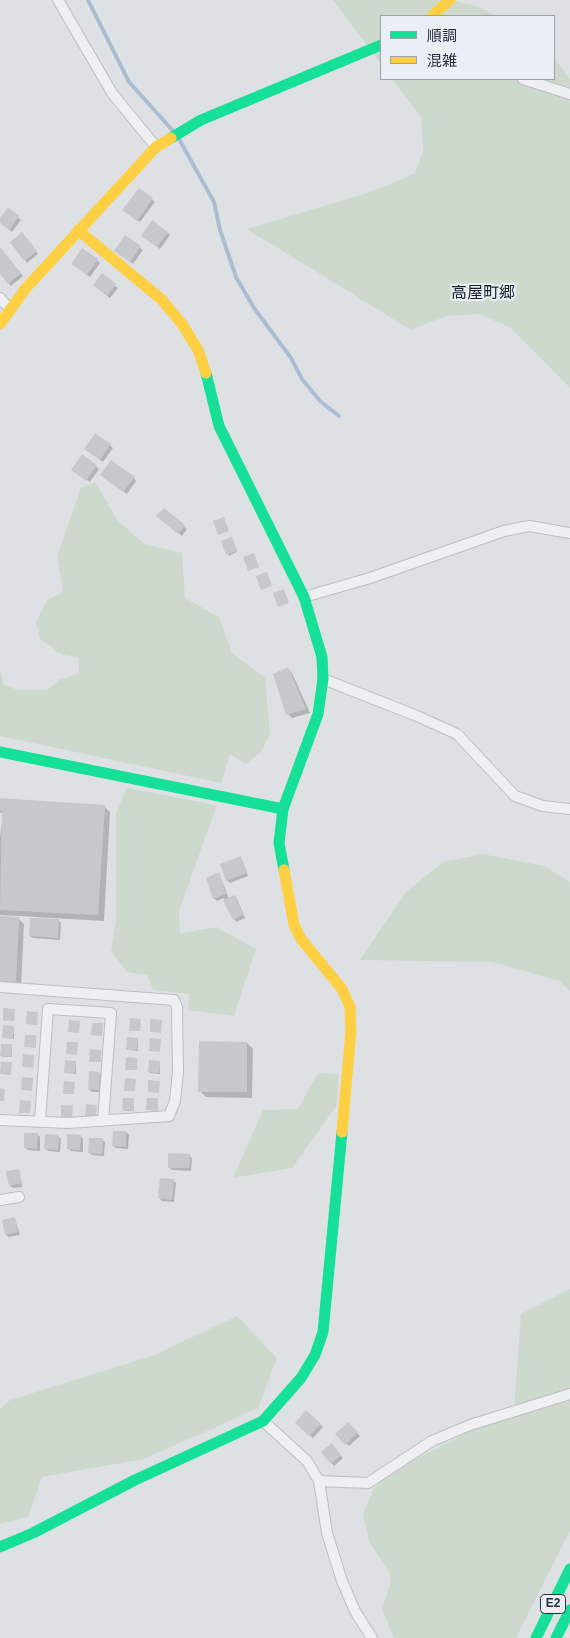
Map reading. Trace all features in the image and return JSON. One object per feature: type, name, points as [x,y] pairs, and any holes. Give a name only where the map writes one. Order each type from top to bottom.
[{"type":"main road","points":[[434,15],[444,8],[450,0]]},
{"type":"main road","points":[[0,324],[10,309],[78,230],[156,147],[201,120],[380,45]]},
{"type":"main road","points":[[0,1547],[33,1533],[135,1480],[263,1421],[301,1378],[315,1355],[323,1332],[350,1031],[350,1008],[342,989],[301,938],[294,925],[279,843],[283,809],[318,714],[323,679],[322,657],[304,597],[227,446],[219,426],[208,379],[198,350],[182,324],[161,299],[78,230]]},
{"type":"main road","points":[[0,752],[283,809]]},
{"type":"main road","name":"E2","points":[[536,1638],[570,1569]]},
{"type":"main road","name":"E2","points":[[556,1638],[570,1610]]},
{"type":"street","points":[[58,0],[112,93],[156,147]]},
{"type":"street","points":[[526,80],[570,94]]},
{"type":"street","points":[[0,298],[10,309]]},
{"type":"street","points":[[304,597],[370,578],[504,531],[529,526],[570,533]]},
{"type":"street","points":[[323,679],[457,734],[516,796],[544,806],[570,809]]},
{"type":"street","points":[[0,987],[174,1000],[176,1007],[178,1072],[175,1101],[169,1116],[68,1123],[40,1120],[0,1120]]},
{"type":"street","points":[[40,1120],[48,1009],[111,1013],[103,1121]]},
{"type":"street","points":[[0,1200],[19,1197]]},
{"type":"street","points":[[319,1481],[368,1483],[432,1441],[470,1425],[570,1394]]},
{"type":"street","points":[[263,1421],[307,1461],[319,1481],[327,1533],[342,1581],[355,1611],[372,1638]]},
{"type":"shaded area","points":[[333,0],[451,0],[476,6],[496,15],[380,15],[380,63]]},
{"type":"shaded area","points":[[555,59],[570,79],[570,388],[512,329],[480,314],[446,316],[411,330],[247,229],[374,191],[415,173],[423,151],[421,117],[393,80],[555,80]]},
{"type":"shaded area","points":[[95,482],[118,521],[145,544],[182,553],[185,598],[219,617],[232,653],[265,677],[270,735],[261,752],[246,764],[230,754],[221,783],[0,736],[0,670],[4,685],[18,690],[47,690],[59,680],[79,673],[78,657],[63,655],[40,639],[36,622],[47,600],[63,591],[57,556],[81,488]]},
{"type":"shaded area","points":[[127,788],[217,805],[179,911],[180,933],[217,927],[256,949],[234,1016],[188,1010],[189,994],[153,990],[147,975],[127,972],[111,951],[116,921],[116,813]]},
{"type":"shaded area","points":[[483,854],[544,866],[570,882],[570,991],[559,981],[492,962],[360,960],[406,892],[443,862]]},
{"type":"shaded area","points":[[318,1073],[338,1074],[337,1105],[292,1168],[233,1178],[263,1110],[298,1109]]},
{"type":"shaded area","points":[[570,1289],[570,1531],[516,1638],[394,1638],[382,1609],[391,1581],[389,1572],[369,1541],[363,1514],[374,1488],[390,1472],[514,1409],[521,1314]]},
{"type":"shaded area","points":[[237,1316],[277,1358],[258,1408],[144,1459],[42,1477],[28,1517],[0,1524],[0,1409],[10,1400],[155,1355]]},
{"type":"building","points":[[139,188],[153,198],[137,221],[122,210]]},
{"type":"building","points":[[8,207],[19,216],[9,230],[0,223],[0,218]]},
{"type":"building","points":[[152,220],[168,232],[157,247],[141,236]]},
{"type":"building","points":[[22,232],[37,251],[24,261],[10,242]]},
{"type":"building","points":[[125,235],[141,246],[130,262],[114,251]]},
{"type":"building","points":[[0,247],[21,273],[8,284],[0,274]]},
{"type":"building","points":[[82,248],[98,259],[87,275],[71,264]]},
{"type":"building","points":[[102,273],[116,284],[107,296],[93,285]]},
{"type":"building","points":[[95,433],[111,444],[100,460],[84,449]]},
{"type":"building","points":[[82,454],[97,465],[86,481],[71,470]]},
{"type":"building","points":[[111,460],[135,477],[123,492],[100,475]]},
{"type":"building","points":[[164,508],[185,525],[178,534],[156,516]]},
{"type":"building","points":[[224,517],[229,531],[218,535],[213,521]]},
{"type":"building","points":[[232,537],[237,551],[226,555],[221,541]]},
{"type":"building","points":[[254,553],[259,567],[248,571],[243,557]]},
{"type":"building","points":[[267,572],[272,586],[261,590],[256,576]]},
{"type":"building","points":[[284,589],[289,603],[278,607],[273,593]]},
{"type":"building","points":[[288,667],[306,709],[286,715],[273,674]]},
{"type":"building","points":[[0,798],[105,805],[98,915],[0,910],[2,811],[0,810]]},
{"type":"building","points":[[241,856],[246,873],[226,881],[220,864]]},
{"type":"building","points":[[219,872],[226,894],[213,899],[206,878]]},
{"type":"building","points":[[235,895],[243,915],[233,920],[223,900]]},
{"type":"building","points":[[0,916],[19,917],[16,982],[0,981]]},
{"type":"building","points":[[30,918],[59,919],[58,938],[29,936]]},
{"type":"building","points":[[3,1008],[15,1009],[14,1021],[3,1021]]},
{"type":"building","points":[[27,1011],[38,1012],[37,1025],[26,1024]]},
{"type":"building","points":[[130,1018],[141,1019],[140,1031],[129,1031]]},
{"type":"building","points":[[150,1019],[162,1020],[161,1033],[150,1032]]},
{"type":"building","points":[[69,1020],[80,1021],[79,1033],[68,1032]]},
{"type":"building","points":[[92,1023],[103,1023],[102,1036],[91,1035]]},
{"type":"building","points":[[3,1025],[14,1026],[13,1038],[2,1038]]},
{"type":"building","points":[[25,1035],[36,1035],[36,1048],[24,1047]]},
{"type":"building","points":[[127,1037],[138,1038],[137,1050],[126,1050]]},
{"type":"building","points":[[150,1038],[161,1039],[160,1052],[149,1051]]},
{"type":"building","points":[[199,1041],[247,1042],[247,1092],[198,1092]]},
{"type":"building","points":[[67,1042],[78,1042],[77,1055],[66,1054]]},
{"type":"building","points":[[1,1044],[12,1044],[11,1057],[0,1056]]},
{"type":"building","points":[[90,1049],[101,1050],[101,1062],[89,1062]]},
{"type":"building","points":[[23,1054],[34,1055],[33,1068],[22,1067]]},
{"type":"building","points":[[126,1057],[137,1058],[137,1070],[125,1070]]},
{"type":"building","points":[[65,1060],[76,1061],[75,1073],[64,1073]]},
{"type":"building","points":[[149,1060],[160,1061],[159,1073],[148,1072]]},
{"type":"building","points":[[1,1062],[12,1062],[11,1075],[0,1074]]},
{"type":"building","points":[[89,1071],[100,1072],[99,1090],[88,1089]]},
{"type":"building","points":[[22,1077],[33,1078],[32,1091],[21,1090]]},
{"type":"building","points":[[125,1078],[136,1079],[135,1091],[124,1091]]},
{"type":"building","points":[[148,1080],[160,1081],[159,1093],[148,1092]]},
{"type":"building","points":[[64,1081],[75,1082],[74,1094],[63,1094]]},
{"type":"building","points":[[0,1088],[5,1089],[4,1101],[0,1101]]},
{"type":"building","points":[[123,1098],[134,1098],[133,1111],[122,1110]]},
{"type":"building","points":[[147,1098],[158,1098],[158,1111],[146,1110]]},
{"type":"building","points":[[20,1100],[31,1101],[30,1113],[19,1113]]},
{"type":"building","points":[[86,1104],[97,1105],[96,1118],[85,1117]]},
{"type":"building","points":[[61,1105],[73,1105],[72,1118],[61,1117]]},
{"type":"building","points":[[113,1131],[126,1131],[126,1147],[112,1146]]},
{"type":"building","points":[[24,1133],[38,1133],[37,1149],[24,1148]]},
{"type":"building","points":[[45,1134],[59,1135],[58,1150],[44,1149]]},
{"type":"building","points":[[67,1134],[81,1135],[80,1150],[67,1149]]},
{"type":"building","points":[[89,1138],[103,1138],[102,1154],[88,1153]]},
{"type":"building","points":[[168,1153],[190,1154],[189,1168],[168,1168]]},
{"type":"building","points":[[19,1169],[22,1183],[9,1186],[6,1171]]},
{"type":"building","points":[[160,1178],[174,1179],[172,1200],[158,1198]]},
{"type":"building","points":[[15,1217],[18,1232],[5,1235],[2,1220]]},
{"type":"building","points":[[306,1410],[321,1424],[309,1436],[295,1423]]},
{"type":"building","points":[[348,1422],[358,1432],[345,1445],[335,1434]]},
{"type":"building","points":[[332,1443],[341,1455],[331,1464],[321,1452]]},
{"type":"waterway","points":[[88,0],[129,82],[175,133]]},
{"type":"waterway","points":[[179,139],[214,202],[220,230],[236,277],[254,308],[291,358],[302,379],[320,401],[339,416]]},
{"type":"traffic: fast","points":[[171,138],[201,120],[380,45]]},
{"type":"traffic: fast","points":[[206,373],[219,426],[304,597],[322,657],[323,679],[318,714],[283,809],[279,843],[284,870]]},
{"type":"traffic: fast","points":[[0,752],[283,809]]},
{"type":"traffic: fast","points":[[0,1547],[33,1533],[135,1480],[263,1421],[301,1378],[315,1355],[323,1332],[342,1132]]},
{"type":"traffic: fast","points":[[536,1638],[570,1569]]},
{"type":"traffic: fast","points":[[556,1638],[570,1610]]},
{"type":"traffic: slow","points":[[433,15],[450,0]]},
{"type":"traffic: slow","points":[[0,324],[26,288],[156,147],[171,138]]},
{"type":"traffic: slow","points":[[78,230],[161,299],[182,324],[198,350],[206,373]]},
{"type":"traffic: slow","points":[[284,870],[294,925],[301,939],[342,989],[350,1007],[351,1031],[342,1132]]},
{"type":"district","name":"高屋町郷","points":[[483,294]]}]
